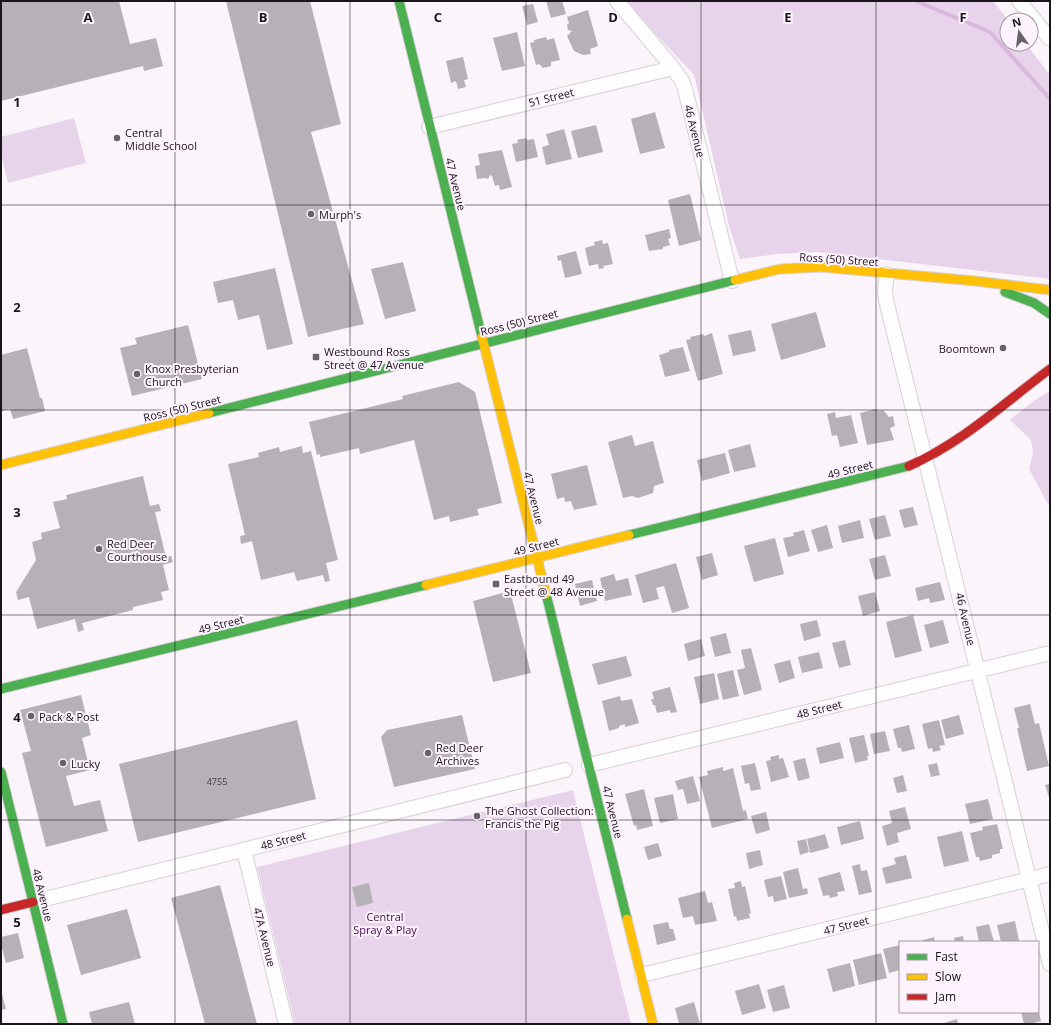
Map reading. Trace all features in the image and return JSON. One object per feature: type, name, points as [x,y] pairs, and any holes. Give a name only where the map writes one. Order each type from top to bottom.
[{"type":"main road","name":"47 Avenue","points":[[399,1],[429,127],[653,1024]]},
{"type":"main road","name":"Ross (50) Street","points":[[1,465],[780,269],[821,267],[975,281],[1050,290]]},
{"type":"main road","points":[[975,281],[1029,301],[1046,310],[1050,314]]},
{"type":"main road","name":"49 Street","points":[[1,690],[903,468],[925,459],[958,440],[1028,385],[1048,366]]},
{"type":"main road","name":"48 Avenue","points":[[1,772],[63,1024]]},
{"type":"main road","name":"48 Street","points":[[1,910],[33,902]]},
{"type":"street","name":"46 Avenue","points":[[617,1],[673,68],[682,81],[732,281]]},
{"type":"street","points":[[1019,1],[1050,39]]},
{"type":"street","name":"51 Street","points":[[429,127],[673,68]]},
{"type":"street","name":"46 Avenue","points":[[887,274],[885,290],[886,300],[1050,964]]},
{"type":"street","name":"48 Street","points":[[589,765],[1050,653]]},
{"type":"street","name":"48 Street","points":[[33,902],[565,770]]},
{"type":"street","name":"47A Avenue","points":[[244,850],[286,1024]]},
{"type":"street","name":"47 Street","points":[[642,975],[1050,874]]},
{"type":"green space","points":[[625,1],[993,1],[1002,12],[999,12],[999,52],[1032,52],[1050,75],[1050,279],[817,252],[778,254],[740,259],[729,226],[694,75]]},
{"type":"green space","points":[[74,118],[86,163],[8,183],[1,154],[1,137]]},
{"type":"green space","points":[[1050,391],[1050,508],[1029,469],[1033,453],[1031,440],[1010,420],[1035,400]]},
{"type":"green space","name":"Central Spray & Play","points":[[573,790],[631,1024],[295,1024],[257,867]]},
{"type":"building","points":[[119,1],[130,44],[156,38],[163,66],[144,71],[143,66],[1,101],[1,2]]},
{"type":"building","points":[[226,1],[310,1],[341,124],[311,132],[364,324],[308,337]]},
{"type":"building","points":[[546,1],[562,1],[566,14],[551,18]]},
{"type":"building","points":[[533,4],[538,22],[527,25],[522,6]]},
{"type":"building","points":[[588,10],[598,46],[590,49],[591,54],[583,55],[574,51],[567,36],[572,31],[568,30],[567,25],[569,23],[567,17]]},
{"type":"building","points":[[517,32],[525,66],[502,71],[493,38]]},
{"type":"building","points":[[546,37],[547,40],[554,38],[560,60],[551,62],[551,66],[543,68],[539,64],[536,65],[530,43],[534,42],[534,40]]},
{"type":"building","points":[[463,57],[468,79],[464,80],[466,87],[458,89],[456,81],[451,83],[446,61]]},
{"type":"building","points":[[655,112],[665,148],[640,154],[631,119]]},
{"type":"building","points":[[596,125],[603,152],[578,158],[571,131]]},
{"type":"building","points":[[564,129],[572,159],[546,165],[542,147],[549,145],[546,134]]},
{"type":"building","points":[[526,138],[527,140],[534,139],[538,157],[516,162],[512,144],[518,143],[517,140]]},
{"type":"building","points":[[502,150],[512,187],[500,190],[499,185],[495,186],[492,176],[490,175],[488,179],[477,179],[475,166],[480,165],[478,154]]},
{"type":"building","points":[[690,194],[701,240],[679,246],[668,200]]},
{"type":"building","points":[[669,229],[671,238],[668,239],[670,245],[663,247],[663,249],[649,251],[645,235]]},
{"type":"building","points":[[602,240],[603,244],[608,243],[613,264],[603,266],[604,268],[599,269],[598,264],[589,266],[585,248],[595,245],[594,242]]},
{"type":"building","points":[[576,251],[582,274],[565,278],[561,260],[558,261],[557,256]]},
{"type":"building","points":[[403,262],[416,311],[385,319],[371,269]]},
{"type":"building","points":[[275,268],[293,344],[267,350],[259,315],[238,320],[233,300],[218,303],[213,282]]},
{"type":"building","points":[[816,312],[826,347],[781,360],[771,324]]},
{"type":"building","points":[[188,325],[202,379],[132,396],[120,348],[137,344],[135,338]]},
{"type":"building","points":[[751,330],[756,351],[733,356],[728,335]]},
{"type":"building","points":[[712,333],[723,374],[698,381],[686,340],[691,339],[690,337],[703,334],[704,336]]},
{"type":"building","points":[[683,347],[690,371],[665,377],[659,355],[669,352],[669,350]]},
{"type":"building","points":[[27,348],[40,398],[42,398],[45,411],[13,419],[10,409],[2,411],[1,408],[1,355]]},
{"type":"building","points":[[459,382],[475,392],[502,503],[477,509],[479,515],[450,522],[449,516],[434,520],[414,440],[360,454],[359,448],[320,457],[320,454],[317,455],[309,422],[403,399],[402,396]]},
{"type":"building","points":[[876,409],[878,411],[883,410],[889,417],[893,416],[895,426],[890,428],[894,440],[867,445],[860,413]]},
{"type":"building","points":[[835,412],[836,418],[851,415],[858,443],[840,447],[837,435],[832,436],[827,414]]},
{"type":"building","points":[[632,435],[635,446],[653,441],[664,483],[654,486],[653,493],[638,498],[632,496],[623,498],[608,442]]},
{"type":"building","points":[[750,444],[756,467],[734,472],[728,450]]},
{"type":"building","points":[[302,446],[303,453],[311,451],[338,560],[326,563],[330,581],[325,582],[323,575],[297,581],[294,572],[261,580],[252,541],[241,544],[240,536],[245,535],[228,464],[259,457],[258,453],[279,447],[280,452]]},
{"type":"building","points":[[725,453],[730,473],[702,481],[697,460]]},
{"type":"building","points":[[587,465],[597,505],[574,510],[571,501],[565,502],[564,497],[557,499],[551,474]]},
{"type":"building","name":"Red Deer Courthouse","points":[[143,476],[150,506],[159,504],[161,511],[155,512],[166,557],[171,556],[173,562],[163,565],[169,590],[161,592],[163,600],[133,607],[133,610],[82,623],[84,630],[78,632],[75,619],[37,629],[29,597],[18,600],[16,592],[36,560],[32,542],[42,539],[41,533],[60,528],[53,502],[67,499],[66,495]]},
{"type":"building","points":[[913,507],[918,525],[904,528],[899,510]]},
{"type":"building","points":[[885,515],[891,536],[875,540],[869,519]]},
{"type":"building","points":[[860,520],[864,538],[842,543],[838,526]]},
{"type":"building","points":[[827,525],[833,548],[818,552],[811,530]]},
{"type":"building","points":[[804,530],[810,551],[788,557],[783,538],[794,536],[793,533]]},
{"type":"building","points":[[775,538],[784,574],[754,582],[744,546]]},
{"type":"building","points":[[712,553],[718,575],[702,580],[696,557]]},
{"type":"building","points":[[885,555],[891,576],[875,580],[869,559]]},
{"type":"building","points":[[676,563],[689,608],[672,613],[664,586],[656,588],[659,599],[643,603],[635,575]]},
{"type":"building","points":[[614,574],[616,581],[628,578],[632,595],[605,601],[600,578]]},
{"type":"building","points":[[592,580],[597,601],[580,606],[575,584]]},
{"type":"building","points":[[940,582],[945,600],[930,603],[929,598],[918,601],[915,588]]},
{"type":"building","points":[[510,591],[531,673],[493,682],[473,601]]},
{"type":"building","points":[[875,592],[880,611],[863,616],[858,596]]},
{"type":"building","points":[[913,615],[922,651],[895,658],[886,622]]},
{"type":"building","points":[[817,620],[821,636],[804,641],[800,624]]},
{"type":"building","points":[[943,620],[949,643],[930,648],[924,625]]},
{"type":"building","points":[[726,633],[731,653],[715,657],[710,637]]},
{"type":"building","points":[[701,639],[705,656],[688,661],[684,644]]},
{"type":"building","points":[[845,640],[851,665],[839,668],[832,643]]},
{"type":"building","points":[[751,648],[762,690],[744,695],[737,670],[745,668],[741,650]]},
{"type":"building","points":[[819,652],[823,668],[802,673],[798,657]]},
{"type":"building","points":[[626,656],[632,676],[598,685],[592,664]]},
{"type":"building","points":[[790,660],[795,678],[779,683],[774,664]]},
{"type":"building","points":[[733,670],[739,696],[723,700],[717,674]]},
{"type":"building","points":[[714,673],[719,699],[700,704],[694,677]]},
{"type":"building","points":[[670,687],[677,712],[671,713],[670,710],[657,713],[655,705],[653,705],[651,699],[654,699],[652,692]]},
{"type":"building","points":[[81,695],[91,735],[82,738],[90,770],[66,776],[74,806],[100,800],[108,831],[46,847],[22,753],[31,751],[20,710]]},
{"type":"building","points":[[620,696],[621,701],[632,699],[639,723],[625,727],[625,724],[619,726],[619,728],[609,731],[602,701]]},
{"type":"building","points":[[1030,704],[1035,724],[1039,723],[1049,766],[1027,771],[1014,708]]},
{"type":"building","name":"Red Deer Archives","points":[[462,715],[475,769],[394,787],[381,737],[387,730]]},
{"type":"building","points":[[959,715],[964,734],[946,739],[941,720]]},
{"type":"building","points":[[297,720],[316,799],[138,842],[119,764]]},
{"type":"building","points":[[939,720],[945,745],[939,746],[941,750],[933,752],[932,748],[928,749],[922,724]]},
{"type":"building","points":[[909,725],[915,749],[902,752],[901,748],[898,748],[893,729]]},
{"type":"building","points":[[885,731],[890,751],[874,754],[870,734]]},
{"type":"building","points":[[864,735],[869,756],[867,756],[868,760],[855,763],[849,738]]},
{"type":"building","points":[[840,742],[844,758],[820,764],[816,748]]},
{"type":"building","points":[[779,755],[779,759],[783,758],[789,777],[771,782],[766,761],[771,760],[770,757]]},
{"type":"building","points":[[805,758],[810,778],[798,781],[793,761]]},
{"type":"building","points":[[755,763],[761,789],[751,791],[749,783],[745,784],[741,766]]},
{"type":"building","points":[[937,763],[940,775],[931,777],[928,765]]},
{"type":"building","points":[[723,767],[723,771],[733,768],[743,811],[746,810],[748,819],[712,828],[699,777],[708,775],[707,771]]},
{"type":"building","points":[[903,775],[907,791],[897,793],[893,778]]},
{"type":"building","points":[[693,776],[700,801],[687,804],[683,789],[678,790],[675,781]]},
{"type":"building","points":[[1050,784],[1050,800],[1045,785]]},
{"type":"building","points":[[644,789],[653,826],[637,830],[636,825],[634,826],[625,794]]},
{"type":"building","points":[[673,794],[678,819],[660,823],[654,798]]},
{"type":"building","points":[[988,799],[993,819],[970,824],[965,804]]},
{"type":"building","points":[[905,807],[911,829],[897,833],[899,842],[887,846],[882,826],[892,823],[889,811]]},
{"type":"building","points":[[766,812],[770,830],[756,834],[751,816]]},
{"type":"building","points":[[860,821],[864,839],[841,845],[837,827]]},
{"type":"building","points":[[997,824],[1003,849],[1000,849],[1000,853],[992,855],[992,858],[980,861],[979,857],[976,857],[970,833],[983,830],[982,827]]},
{"type":"building","points":[[962,831],[969,861],[944,867],[937,837]]},
{"type":"building","points":[[825,834],[829,848],[810,853],[807,839]]},
{"type":"building","points":[[806,839],[809,852],[800,855],[797,841]]},
{"type":"building","points":[[658,843],[662,856],[648,860],[644,847]]},
{"type":"building","points":[[760,850],[763,865],[749,869],[746,853]]},
{"type":"building","points":[[906,855],[912,878],[886,884],[882,868],[896,864],[894,858]]},
{"type":"building","points":[[860,864],[861,871],[867,870],[872,892],[859,895],[852,866]]},
{"type":"building","points":[[798,868],[803,889],[807,888],[808,894],[789,898],[783,872]]},
{"type":"building","points":[[840,872],[845,891],[837,892],[838,896],[830,898],[829,895],[823,896],[818,878]]},
{"type":"building","points":[[781,876],[787,899],[774,902],[773,896],[768,897],[764,880]]},
{"type":"building","points":[[741,881],[742,887],[745,886],[751,913],[749,914],[750,918],[737,921],[736,916],[734,917],[728,889],[735,888],[734,883]]},
{"type":"building","points":[[369,883],[373,903],[357,907],[352,887]]},
{"type":"building","points":[[220,885],[257,1024],[205,1024],[171,898]]},
{"type":"building","points":[[705,891],[708,903],[712,902],[717,921],[695,925],[693,916],[683,918],[678,898]]},
{"type":"building","points":[[127,909],[141,958],[81,975],[67,925]]},
{"type":"building","points":[[1015,921],[1019,941],[1001,941],[997,925]]},
{"type":"building","points":[[668,922],[670,929],[673,929],[676,940],[657,945],[653,925]]},
{"type":"building","points":[[989,924],[994,941],[979,941],[976,927]]},
{"type":"building","points":[[18,933],[24,958],[6,963],[1,944],[1,937]]},
{"type":"building","points":[[963,936],[964,941],[955,941],[954,938]]},
{"type":"building","points":[[934,937],[935,941],[920,941]]},
{"type":"building","points":[[899,945],[899,970],[889,973],[883,949]]},
{"type":"building","points":[[881,953],[887,978],[859,985],[853,960]]},
{"type":"building","points":[[850,963],[855,986],[833,992],[827,969]]},
{"type":"building","points":[[759,984],[766,1008],[742,1015],[735,991]]},
{"type":"building","points":[[784,985],[790,1008],[773,1012],[767,990]]},
{"type":"building","points":[[1,990],[6,1009],[1,1010]]},
{"type":"building","points":[[129,1002],[135,1024],[92,1024],[89,1012]]},
{"type":"building","points":[[694,1002],[700,1024],[679,1024],[675,1008]]},
{"type":"building","points":[[1039,1012],[1041,1021],[1024,1024],[1021,1013]]},
{"type":"building","points":[[957,1019],[958,1024],[941,1024]]},
{"type":"waterway","points":[[916,1],[990,32],[1050,99]]},
{"type":"traffic: fast","points":[[399,1],[482,337]]},
{"type":"traffic: fast","points":[[209,413],[735,280]]},
{"type":"traffic: fast","points":[[1005,292],[1034,303],[1050,314]]},
{"type":"traffic: fast","points":[[629,535],[909,466]]},
{"type":"traffic: fast","points":[[1,689],[426,585]]},
{"type":"traffic: fast","points":[[546,594],[627,919]]},
{"type":"traffic: fast","points":[[1,772],[63,1024]]},
{"type":"traffic: slow","points":[[735,280],[780,269],[821,267],[975,281],[1050,290]]},
{"type":"traffic: slow","points":[[482,337],[546,594]]},
{"type":"traffic: slow","points":[[1,465],[209,413]]},
{"type":"traffic: slow","points":[[426,585],[629,535]]},
{"type":"traffic: slow","points":[[627,919],[653,1024]]},
{"type":"traffic: jam","points":[[909,466],[928,457],[965,434],[1050,369]]},
{"type":"traffic: jam","points":[[1,910],[33,902]]},
{"type":"place","name":"Central Middle School","points":[[117,138]]},
{"type":"place","name":"Murph's","points":[[311,214]]},
{"type":"place","name":"Boomtown","points":[[1003,348]]},
{"type":"place","name":"Westbound Ross Street @ 47 Avenue","points":[[316,357]]},
{"type":"place","name":"Knox Presbyterian Church","points":[[137,374]]},
{"type":"place","name":"Red Deer Courthouse","points":[[99,549]]},
{"type":"place","name":"Eastbound 49 Street @ 48 Avenue","points":[[496,584]]},
{"type":"place","name":"Pack & Post","points":[[31,716]]},
{"type":"place","name":"Red Deer Archives","points":[[428,753]]},
{"type":"place","name":"Lucky","points":[[63,763]]},
{"type":"place","name":"The Ghost Collection: Francis the Pig","points":[[477,816]]}]
